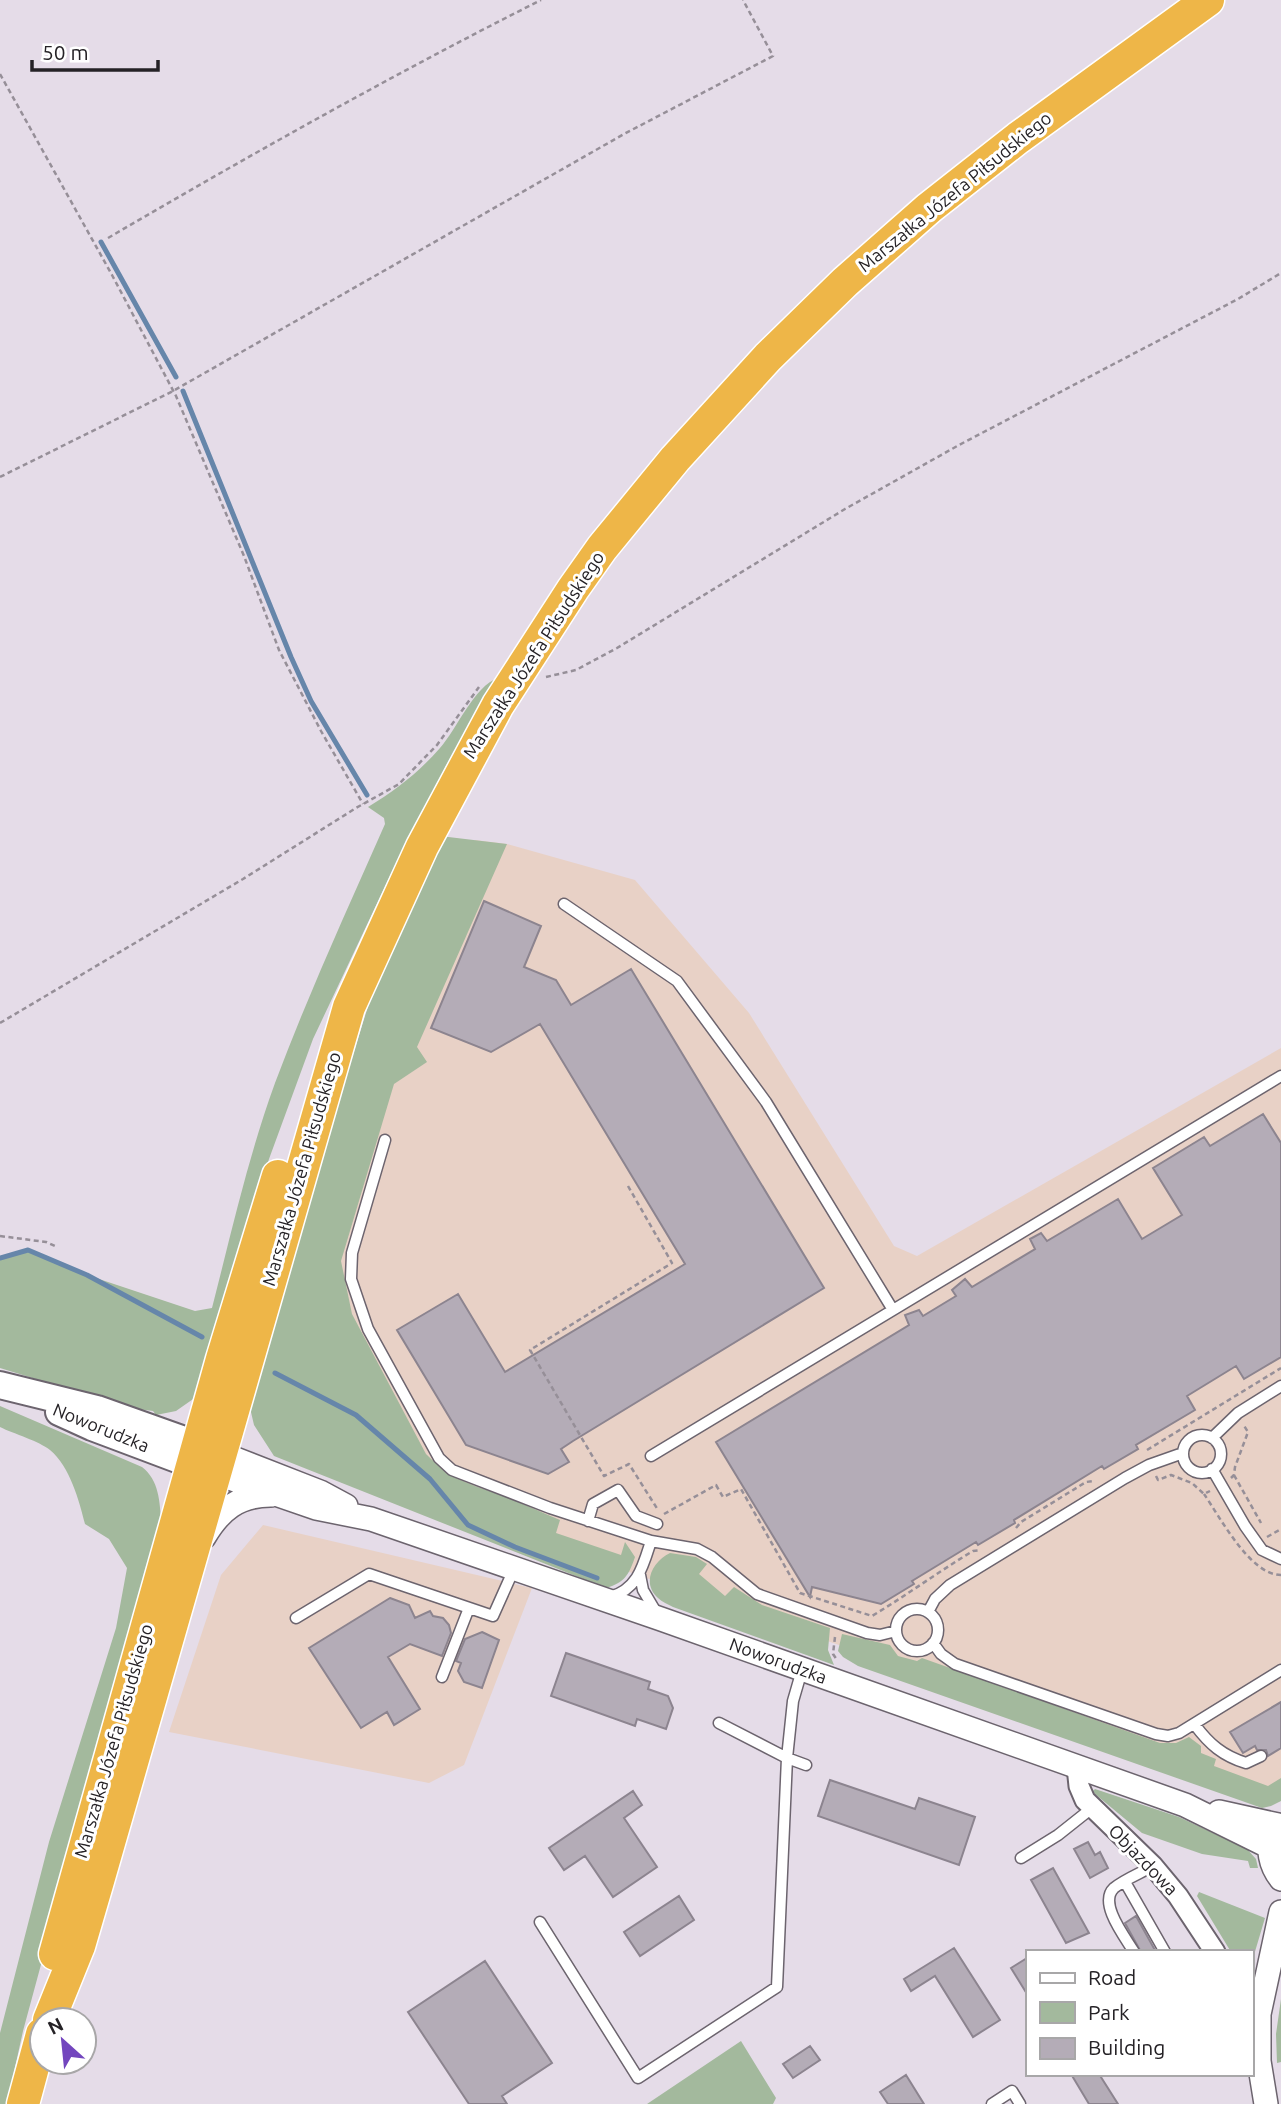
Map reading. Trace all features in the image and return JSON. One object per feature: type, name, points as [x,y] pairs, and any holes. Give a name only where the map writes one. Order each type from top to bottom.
[{"type":"highway","name":"Marszałka Józefa Piłsudskiego","points":[[52,2006],[79,1945],[190,1561],[206,1459],[262,1224],[293,1132],[318,1070],[446,798],[519,673],[580,579],[643,498],[725,404],[816,311],[929,208],[1018,138],[1208,0]]},
{"type":"highway","name":"Marszałka Józefa Piłsudskiego","points":[[48,2006],[57,1943],[349,1007]]},
{"type":"highway","points":[[23,2104],[31,2076]]},
{"type":"main road","name":"Noworudzka","points":[[5,1387],[97,1409],[206,1459]]},
{"type":"street","name":"Noworudzka","points":[[206,1459],[274,1494],[316,1508],[370,1519],[1185,1805],[1276,1831]]},
{"type":"street","name":"Noworudzka","points":[[206,1459],[320,1492],[370,1519]]},
{"type":"street","points":[[190,1561],[221,1512],[244,1500],[274,1494]]},
{"type":"street","name":"Objazdowa","points":[[1077,1767],[1079,1786],[1085,1800],[1149,1862],[1178,1896],[1214,1950]]},
{"type":"street","points":[[1276,1831],[1271,1861],[1281,1879]]},
{"type":"street","points":[[1266,2104],[1259,2060],[1257,1995],[1275,1955],[1281,1912]]},
{"type":"lane","points":[[564,904],[677,981],[766,1102],[893,1310]]},
{"type":"lane","points":[[651,1455],[1281,1076]]},
{"type":"lane","points":[[386,1140],[350,1264],[351,1279],[368,1329],[439,1458],[452,1470],[588,1521],[651,1541],[697,1549],[712,1557],[757,1594],[867,1633],[880,1635],[896,1631]]},
{"type":"lane","points":[[1212,1438],[1237,1413],[1281,1386]]},
{"type":"lane","points":[[928,1612],[935,1600],[950,1585],[1125,1478],[1149,1465],[1182,1453],[1190,1438],[1201,1435],[1212,1438],[1219,1445],[1220,1454],[1218,1462],[1205,1472],[1192,1470],[1184,1461],[1182,1453]]},
{"type":"lane","points":[[1212,1469],[1262,1550],[1281,1559]]},
{"type":"lane","points":[[588,1521],[593,1504],[618,1490],[636,1516],[657,1524]]},
{"type":"lane","points":[[603,1599],[620,1594],[640,1575],[651,1541]]},
{"type":"lane","points":[[296,1618],[369,1574],[493,1615],[514,1568]]},
{"type":"lane","points":[[640,1575],[649,1604],[661,1619]]},
{"type":"lane","points":[[442,1677],[469,1608]]},
{"type":"lane","points":[[919,1609],[928,1612],[938,1627],[933,1643],[925,1649],[910,1650],[899,1640],[896,1631],[898,1621],[909,1611],[919,1609]]},
{"type":"lane","points":[[933,1643],[941,1654],[955,1664],[1168,1736],[1195,1725],[1281,1670]]},
{"type":"lane","points":[[540,1922],[638,2078],[777,1987],[787,1758],[793,1701],[802,1669]]},
{"type":"lane","points":[[719,1723],[806,1765]]},
{"type":"lane","points":[[1195,1725],[1209,1743],[1232,1758],[1246,1763],[1261,1756]]},
{"type":"lane","points":[[1021,1858],[1058,1835],[1092,1808]]},
{"type":"lane","points":[[1133,1950],[1108,1906],[1108,1896],[1114,1888],[1149,1862]]},
{"type":"lane","points":[[1125,1882],[1164,1950]]},
{"type":"lane","points":[[992,2104],[1012,2091],[1020,2104]]},
{"type":"path","points":[[108,238],[457,42],[541,0]]},
{"type":"path","points":[[0,477],[173,391],[624,134],[773,56],[743,0]]},
{"type":"path","points":[[0,74],[173,391],[244,556],[279,650],[363,804]]},
{"type":"path","points":[[519,673],[544,677],[576,670],[936,458],[1238,299],[1281,273]]},
{"type":"path","points":[[0,1023],[363,804],[399,785],[437,745],[481,685]]},
{"type":"path","points":[[628,1186],[672,1263],[530,1350],[604,1476],[629,1464],[661,1516],[716,1485],[723,1497],[740,1489],[800,1592],[872,1616],[973,1551],[984,1549]]},
{"type":"path","points":[[0,1236],[46,1242],[57,1247]]},
{"type":"path","points":[[1142,1453],[1281,1368]]},
{"type":"path","points":[[1234,1475],[1261,1524]]},
{"type":"path","points":[[1011,1534],[1021,1522],[1086,1482],[1098,1481]]},
{"type":"path","points":[[840,1663],[833,1654],[832,1645],[848,1608]]},
{"type":"shaded area","points":[[475,840],[507,844],[635,880],[749,1013],[894,1246],[917,1256],[1281,1048],[1281,1791],[859,1652],[480,1520],[354,1380],[322,1219]]},
{"type":"shaded area","points":[[263,1525],[532,1588],[464,1765],[429,1783],[169,1732],[221,1575]]},
{"type":"green space","points":[[498,678],[447,764],[406,842],[313,1039],[269,1159],[196,1397],[176,1411],[156,1415],[153,1411],[130,1408],[0,1368],[0,1258],[28,1250],[87,1275],[195,1311],[212,1308],[249,1166],[275,1083],[314,985],[385,824],[384,818],[368,807],[397,788],[424,765],[440,748],[481,690]]},
{"type":"green space","points":[[440,836],[507,844],[417,1047],[427,1062],[394,1084],[341,1261],[352,1314],[426,1454],[444,1470],[560,1520],[556,1533],[621,1555],[625,1542],[635,1557],[633,1563],[622,1581],[606,1588],[274,1456],[254,1425],[247,1395],[379,971]]},
{"type":"green space","points":[[0,1406],[142,1467],[155,1485],[161,1522],[28,2006],[7,2104],[0,2104],[0,2033],[49,1842],[116,1628],[127,1568],[109,1539],[85,1524],[73,1484],[57,1457],[40,1444],[0,1427]]},
{"type":"green space","points":[[670,1553],[696,1557],[707,1564],[699,1574],[725,1596],[734,1587],[762,1605],[830,1628],[828,1650],[834,1665],[661,1601],[650,1586],[651,1573],[659,1561]]},
{"type":"green space","points":[[842,1634],[890,1645],[898,1656],[917,1661],[922,1658],[1160,1743],[1176,1743],[1189,1737],[1201,1746],[1201,1753],[1216,1759],[1214,1766],[1268,1786],[1281,1778],[1281,1801],[1262,1808],[858,1666],[838,1651]]},
{"type":"green space","points":[[1095,1789],[1179,1817],[1247,1849],[1256,1859],[1258,1868],[1250,1868],[1248,1861],[1202,1854],[1142,1833],[1095,1794]]},
{"type":"green space","points":[[1199,1892],[1265,1918],[1253,1958],[1253,1950],[1230,1950],[1197,1896]]},
{"type":"green space","points":[[1281,1999],[1281,2062],[1277,2063],[1276,2034]]},
{"type":"green space","points":[[741,2041],[776,2098],[773,2104],[647,2104]]},
{"type":"building","points":[[484,901],[541,926],[524,967],[556,980],[571,1005],[631,969],[824,1288],[561,1449],[569,1462],[548,1474],[466,1445],[397,1330],[458,1294],[505,1372],[685,1264],[540,1024],[491,1052],[431,1028]]},
{"type":"building","points":[[1263,1114],[1281,1143],[1281,1357],[1244,1379],[1236,1366],[1187,1396],[1195,1410],[1136,1445],[1138,1449],[1104,1469],[1102,1466],[1014,1520],[1015,1523],[978,1545],[976,1542],[912,1581],[914,1584],[881,1604],[812,1587],[810,1597],[716,1442],[909,1325],[905,1315],[919,1310],[923,1316],[956,1296],[952,1290],[965,1279],[972,1287],[1035,1249],[1030,1239],[1041,1233],[1047,1241],[1118,1199],[1142,1239],[1182,1215],[1153,1168],[1204,1137],[1210,1146]]},
{"type":"building","points":[[390,1598],[409,1605],[415,1618],[430,1611],[433,1616],[443,1618],[451,1633],[442,1656],[410,1644],[388,1657],[420,1709],[394,1725],[387,1712],[361,1728],[309,1648]]},
{"type":"building","points":[[482,1632],[499,1640],[482,1688],[464,1682],[458,1671],[461,1663],[456,1661],[465,1639]]},
{"type":"building","points":[[566,1653],[650,1682],[648,1689],[668,1696],[673,1708],[666,1729],[637,1719],[635,1726],[551,1696]]},
{"type":"building","points":[[1281,1702],[1281,1748],[1268,1756],[1266,1750],[1257,1750],[1255,1746],[1243,1753],[1230,1732]]},
{"type":"building","points":[[830,1780],[915,1809],[919,1798],[975,1817],[959,1865],[818,1816]]},
{"type":"building","points":[[633,1791],[642,1805],[624,1818],[657,1867],[613,1897],[585,1856],[564,1870],[549,1848]]},
{"type":"building","points":[[1088,1842],[1095,1855],[1100,1852],[1108,1868],[1090,1878],[1074,1849]]},
{"type":"building","points":[[1053,1868],[1089,1933],[1066,1943],[1031,1880]]},
{"type":"building","points":[[679,1896],[694,1920],[640,1956],[624,1932]]},
{"type":"building","points":[[1136,1916],[1155,1950],[1140,1950],[1125,1923]]},
{"type":"building","points":[[954,1948],[1000,2020],[973,2037],[935,1976],[911,1991],[904,1979]]},
{"type":"building","points":[[1026,1959],[1026,1992],[1011,1968]]},
{"type":"building","points":[[485,1961],[552,2063],[502,2096],[507,2104],[469,2104],[408,2012]]},
{"type":"building","points":[[810,2046],[820,2060],[793,2078],[783,2064]]},
{"type":"building","points":[[906,2075],[924,2104],[888,2104],[880,2092]]},
{"type":"building","points":[[1072,2076],[1100,2076],[1118,2104],[1089,2104]]},
{"type":"waterway","points":[[101,242],[176,377]]},
{"type":"waterway","points":[[183,391],[311,701],[367,795]]},
{"type":"waterway","points":[[0,1258],[28,1250],[87,1275],[202,1337]]},
{"type":"waterway","points":[[275,1373],[356,1415],[430,1479],[468,1525],[515,1547],[597,1578]]}]
